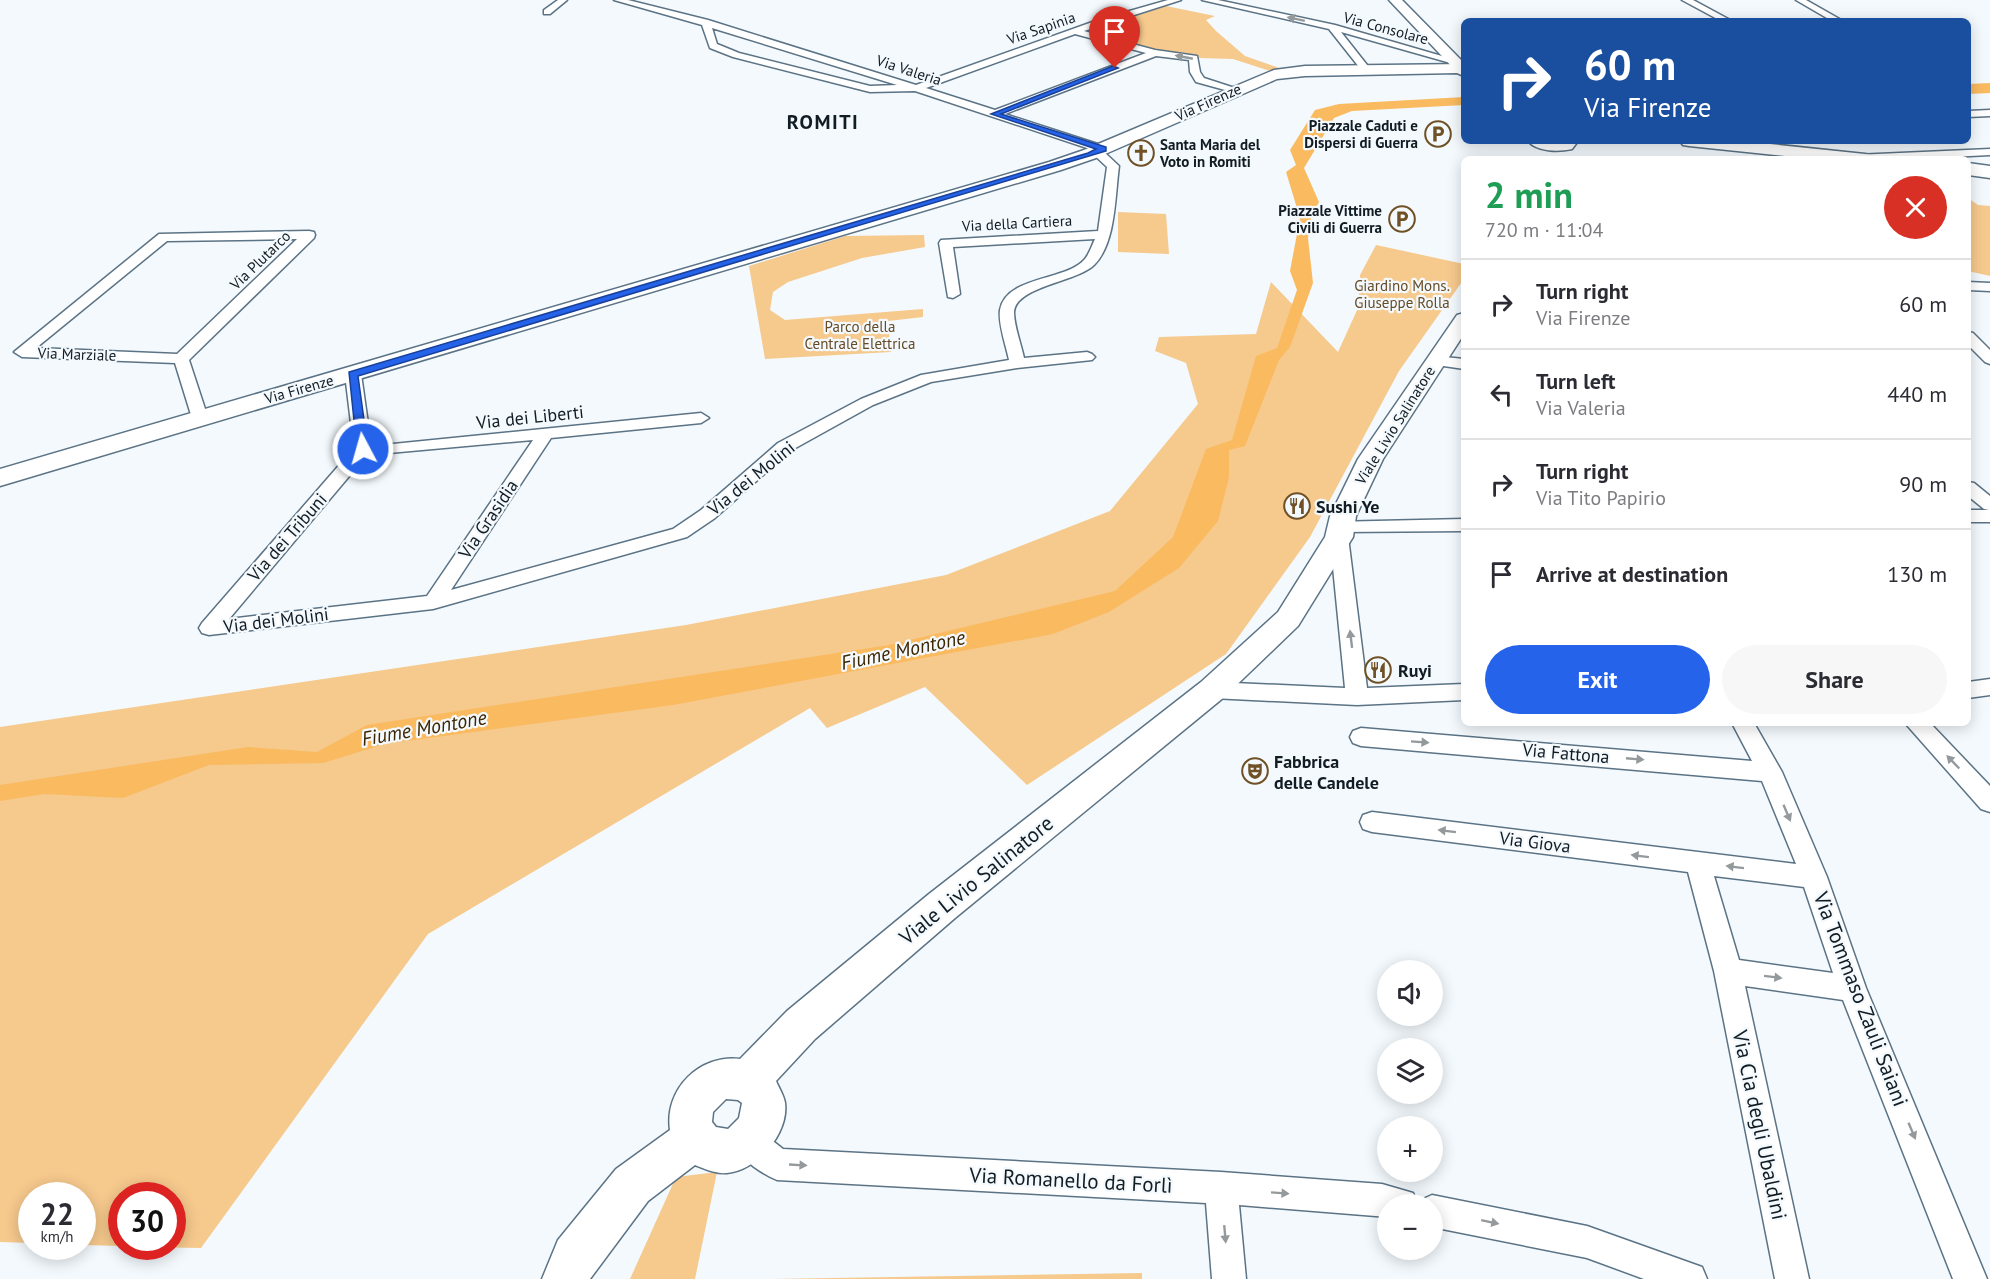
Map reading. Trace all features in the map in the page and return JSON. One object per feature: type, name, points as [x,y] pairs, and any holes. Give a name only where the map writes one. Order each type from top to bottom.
[{"type":"main road","points":[[1395,0],[1460,66]]},
{"type":"main road","name":"Via Firenze","points":[[0,478],[1044,170],[1100,150],[1261,79],[1288,72],[1460,66]]},
{"type":"main road","points":[[1718,144],[1835,156]]},
{"type":"main road","points":[[1971,169],[1990,172]]},
{"type":"main road","points":[[1971,182],[1990,183]]},
{"type":"main road","name":"Viale Livio Salinatore","points":[[748,1081],[801,1025],[924,920],[1212,690],[1288,619],[1339,531],[1354,489],[1461,324]]},
{"type":"main road","points":[[726,1078],[748,1081],[757,1088],[764,1108],[757,1132],[736,1148],[713,1151],[703,1146],[695,1138],[690,1121],[691,1110],[696,1099],[705,1089],[726,1078]]},
{"type":"main road","points":[[566,1279],[575,1257],[632,1185],[695,1138]]},
{"type":"street","points":[[548,12],[563,0]]},
{"type":"street","name":"Via Valeria","points":[[618,0],[705,22],[916,88],[1100,150]]},
{"type":"street","name":"Via Sapinia","points":[[916,88],[1177,0]]},
{"type":"street","name":"Via Consolare","points":[[1206,0],[1332,27],[1460,66]]},
{"type":"street","points":[[1686,0],[1722,18]]},
{"type":"street","points":[[1800,0],[1833,18]]},
{"type":"street","points":[[705,22],[713,45],[736,55],[870,89],[916,88]]},
{"type":"street","points":[[1332,27],[1366,70]]},
{"type":"street","points":[[1077,32],[1155,52],[1194,58],[1195,72],[1200,80],[1236,90]]},
{"type":"street","points":[[995,114],[1155,52]]},
{"type":"street","points":[[1971,114],[1990,113]]},
{"type":"street","points":[[1890,146],[1907,156]]},
{"type":"street","points":[[1017,363],[1007,312],[1010,301],[1020,291],[1078,270],[1090,262],[1104,235],[1113,166],[1100,150]]},
{"type":"street","points":[[1925,156],[1990,152]]},
{"type":"street","name":"Via Plutarco","points":[[164,237],[309,235],[182,359]]},
{"type":"street","name":"Via della Cartiera","points":[[953,294],[946,243],[1104,235]]},
{"type":"street","name":"Via Marziale","points":[[164,237],[22,352],[182,359]]},
{"type":"street","points":[[1971,286],[1990,287]]},
{"type":"street","points":[[1971,340],[1990,359]]},
{"type":"street","name":"Via dei Molini","points":[[209,628],[432,602],[680,532],[708,514],[784,447],[867,402],[927,378],[1017,363],[1087,357]]},
{"type":"street","points":[[182,359],[200,418]]},
{"type":"street","points":[[1435,361],[1461,364]]},
{"type":"street","points":[[353,374],[363,449]]},
{"type":"street","name":"Via dei Liberti","points":[[363,449],[373,451],[544,436],[701,418]]},
{"type":"street","name":"Via Grasidia","points":[[432,602],[544,436]]},
{"type":"street","name":"Via dei Tribuni","points":[[209,628],[363,449]]},
{"type":"street","points":[[1971,490],[1990,505]]},
{"type":"street","points":[[1971,516],[1990,516]]},
{"type":"street","points":[[1339,531],[1461,525]]},
{"type":"street","name":"Viale Livio Salinatore","points":[[1339,531],[1357,697]]},
{"type":"street","points":[[1971,690],[1990,687]]},
{"type":"street","points":[[1212,690],[1357,697],[1461,692]]},
{"type":"street","name":"Via Tommaso Zauli Saiani","points":[[1745,726],[1770,772],[1814,877],[1852,988],[1970,1279]]},
{"type":"street","points":[[1919,726],[1985,791]]},
{"type":"street","name":"Via Fattona","points":[[1361,737],[1770,772]]},
{"type":"street","name":"Via Giova","points":[[1372,822],[1814,877]]},
{"type":"street","name":"Via Cia degli Ubaldini","points":[[1698,863],[1728,971],[1792,1279]]},
{"type":"street","points":[[1728,971],[1852,988]]},
{"type":"street","name":"Via Romanello da Forlì","points":[[748,1141],[777,1164],[1221,1188],[1377,1200]]},
{"type":"street","points":[[1221,1188],[1229,1279]]},
{"type":"street","points":[[1443,1213],[1587,1242],[1690,1279]]},
{"type":"green space","points":[[1166,6],[1215,16],[1206,20],[1245,56],[1282,69],[1270,71],[1233,59],[1199,58],[1159,51],[1086,31]]},
{"type":"green space","points":[[1971,200],[1978,205],[1990,206],[1990,276],[1971,272]]},
{"type":"green space","points":[[1118,212],[1166,214],[1169,254],[1118,252]]},
{"type":"green space","name":"Parco della Centrale Elettrica","points":[[924,235],[925,247],[862,258],[788,282],[773,292],[770,310],[785,320],[923,309],[923,317],[888,321],[891,352],[765,359],[749,266],[845,236]]},
{"type":"green space","name":"Giardino Mons. Giuseppe Rolla","points":[[1376,245],[1461,263],[1461,283],[1399,371],[1310,537],[1226,654],[1027,785],[925,687],[827,728],[810,708],[428,934],[201,1248],[186,1248],[186,1182],[108,1182],[108,1246],[96,1245],[96,1182],[18,1182],[18,1243],[0,1242],[0,727],[686,625],[946,575],[1110,511],[1198,404],[1186,363],[1155,351],[1159,337],[1256,334],[1271,282],[1338,352],[1358,308],[1360,275]]},
{"type":"green space","points":[[717,1172],[695,1279],[630,1279],[676,1177]]},
{"type":"green space","points":[[1142,1273],[1142,1279],[771,1279]]},
{"type":"water","points":[[1461,97],[1461,105],[1352,111],[1334,118],[1304,168],[1319,202],[1311,218],[1308,238],[1313,283],[1290,347],[1279,360],[1245,446],[1229,450],[1229,477],[1218,521],[1179,568],[1109,612],[1053,634],[673,705],[385,744],[323,763],[209,765],[123,798],[44,794],[0,801],[0,785],[248,747],[317,752],[367,725],[889,645],[1115,591],[1173,537],[1206,449],[1232,440],[1256,356],[1277,348],[1297,290],[1290,271],[1300,218],[1286,172],[1296,165],[1290,150],[1315,110],[1339,104]]},
{"type":"waterway","name":"Fiume Montone","points":[[1971,89],[1990,88]]},
{"type":"place","name":"Piazzale Caduti e Dispersi di Guerra","points":[[1438,134]]},
{"type":"place","name":"Santa Maria del Voto in Romiti","points":[[1141,153]]},
{"type":"place","name":"Piazzale Vittime Civili di Guerra","points":[[1402,219]]},
{"type":"place","name":"Sushi Ye","points":[[1297,506]]},
{"type":"place","name":"Ruyi","points":[[1378,670]]},
{"type":"place","name":"Fabbrica delle Candele","points":[[1255,771]]},
{"type":"district","name":"ROMITI","points":[[823,122]]},
{"type":"route","points":[[363,449],[353,374],[1063,164],[1103,149],[995,114],[1115,68]]}]
